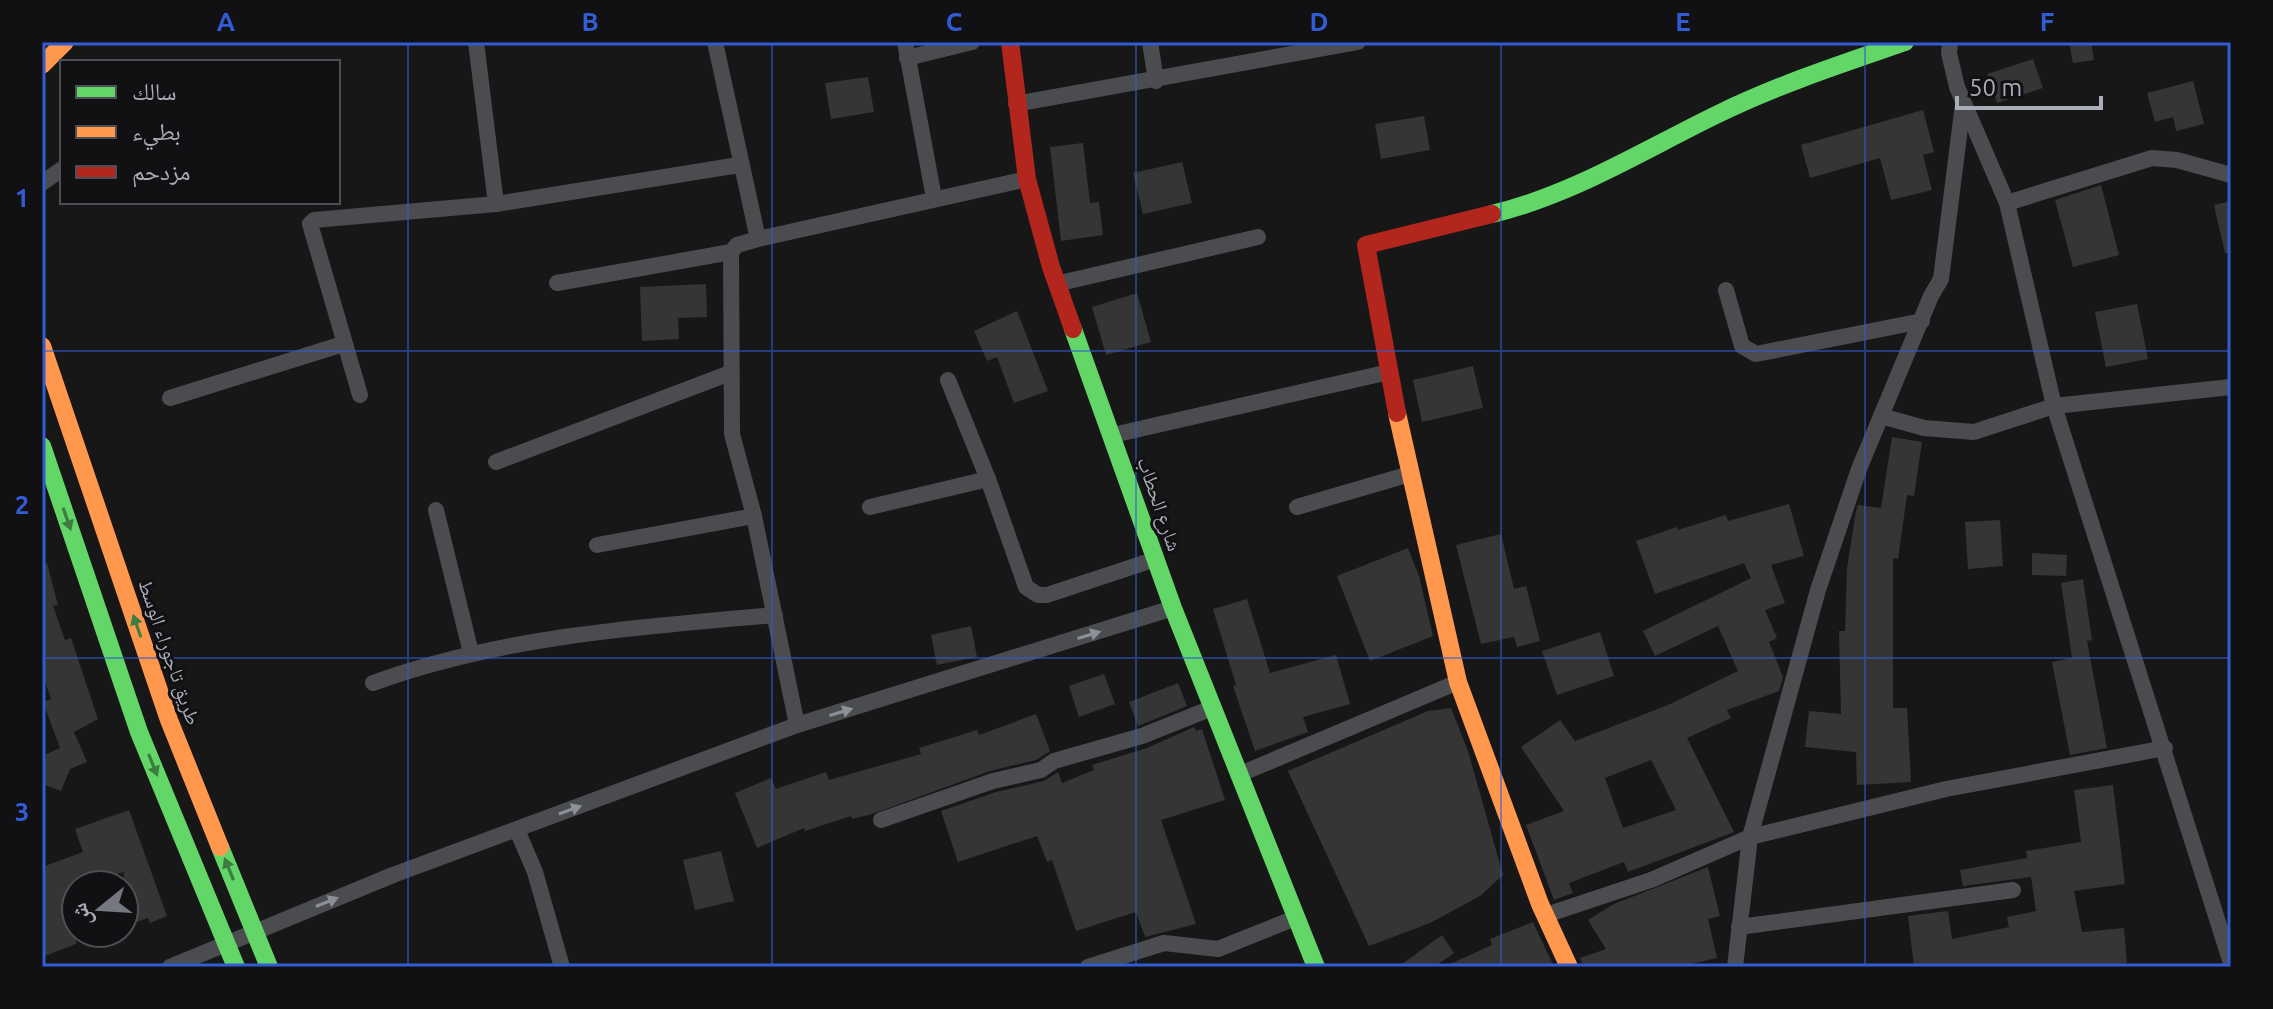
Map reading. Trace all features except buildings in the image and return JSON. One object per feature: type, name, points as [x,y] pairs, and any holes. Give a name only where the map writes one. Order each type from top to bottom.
[{"type":"street","points":[[42,65],[65,42]]},
{"type":"street","points":[[476,42],[496,204]]},
{"type":"street","points":[[715,42],[739,165],[758,239]]},
{"type":"street","points":[[934,198],[906,50],[972,42]]},
{"type":"street","name":"شارع الحطاب","points":[[1010,42],[1027,179],[1056,284],[1173,608],[1316,967]]},
{"type":"street","points":[[1150,42],[1156,81]]},
{"type":"street","points":[[1016,104],[1358,42]]},
{"type":"street","points":[[1569,967],[1546,915],[1458,682],[1410,474],[1364,249],[1369,241],[1444,227],[1559,194],[1719,113],[1802,77],[1905,42]]},
{"type":"street","points":[[1946,46],[1964,103],[2007,203],[2054,406],[2231,963]]},
{"type":"street","points":[[1735,967],[1750,837],[1818,590],[1859,469],[1941,279],[1964,103]]},
{"type":"street","points":[[2007,203],[2152,158],[2177,160],[2231,175]]},
{"type":"street","points":[[360,395],[343,344],[311,222],[496,204],[739,165]]},
{"type":"street","points":[[42,183],[60,170]]},
{"type":"street","points":[[557,283],[731,252],[737,245],[758,239],[1027,179]]},
{"type":"street","points":[[1056,284],[1258,237]]},
{"type":"street","points":[[731,252],[732,434],[754,516],[783,669],[797,725]]},
{"type":"street","points":[[1726,290],[1742,346],[1756,354],[1922,321]]},
{"type":"street","points":[[170,398],[343,344]]},
{"type":"street","name":"طريق تاجوراء الوسط","points":[[42,346],[169,720],[269,967]]},
{"type":"street","points":[[1113,435],[1389,372]]},
{"type":"street","points":[[496,462],[730,373]]},
{"type":"street","points":[[948,380],[988,479],[1026,587],[1038,595],[1156,559]]},
{"type":"street","points":[[1881,416],[1924,428],[1961,433],[2000,426],[2054,406],[2231,387]]},
{"type":"street","points":[[42,446],[139,732],[236,967]]},
{"type":"street","points":[[1297,507],[1410,474]]},
{"type":"street","points":[[870,507],[988,479]]},
{"type":"street","points":[[436,510],[471,653]]},
{"type":"street","points":[[597,545],[754,516]]},
{"type":"street","points":[[170,967],[517,830],[797,725],[1173,608]]},
{"type":"street","points":[[373,683],[471,653],[595,631],[775,615]]},
{"type":"street","points":[[1238,775],[1458,682]]},
{"type":"street","points":[[881,820],[993,781],[1041,770],[1054,761],[1142,736],[1212,708]]},
{"type":"street","points":[[1546,915],[1651,880],[1750,837],[1946,789],[2165,748]]},
{"type":"street","points":[[517,830],[535,872],[562,967]]},
{"type":"street","points":[[1739,927],[2013,890]]},
{"type":"street","points":[[1088,967],[1164,943],[1218,949],[1295,918]]},
{"type":"traffic: fast","points":[[1492,214],[1579,184],[1762,94],[1905,42]]},
{"type":"traffic: fast","points":[[1073,329],[1173,608],[1316,967]]},
{"type":"traffic: fast","points":[[42,446],[139,732],[236,967]]},
{"type":"traffic: fast","points":[[220,847],[269,967]]},
{"type":"traffic: slow","points":[[42,65],[65,42]]},
{"type":"traffic: slow","points":[[42,346],[169,720],[220,847]]},
{"type":"traffic: slow","points":[[1397,413],[1458,682],[1540,904],[1569,967]]},
{"type":"traffic: jam","points":[[1010,42],[1027,179],[1051,267],[1073,329]]},
{"type":"traffic: jam","points":[[1397,413],[1366,245],[1492,214]]}]
